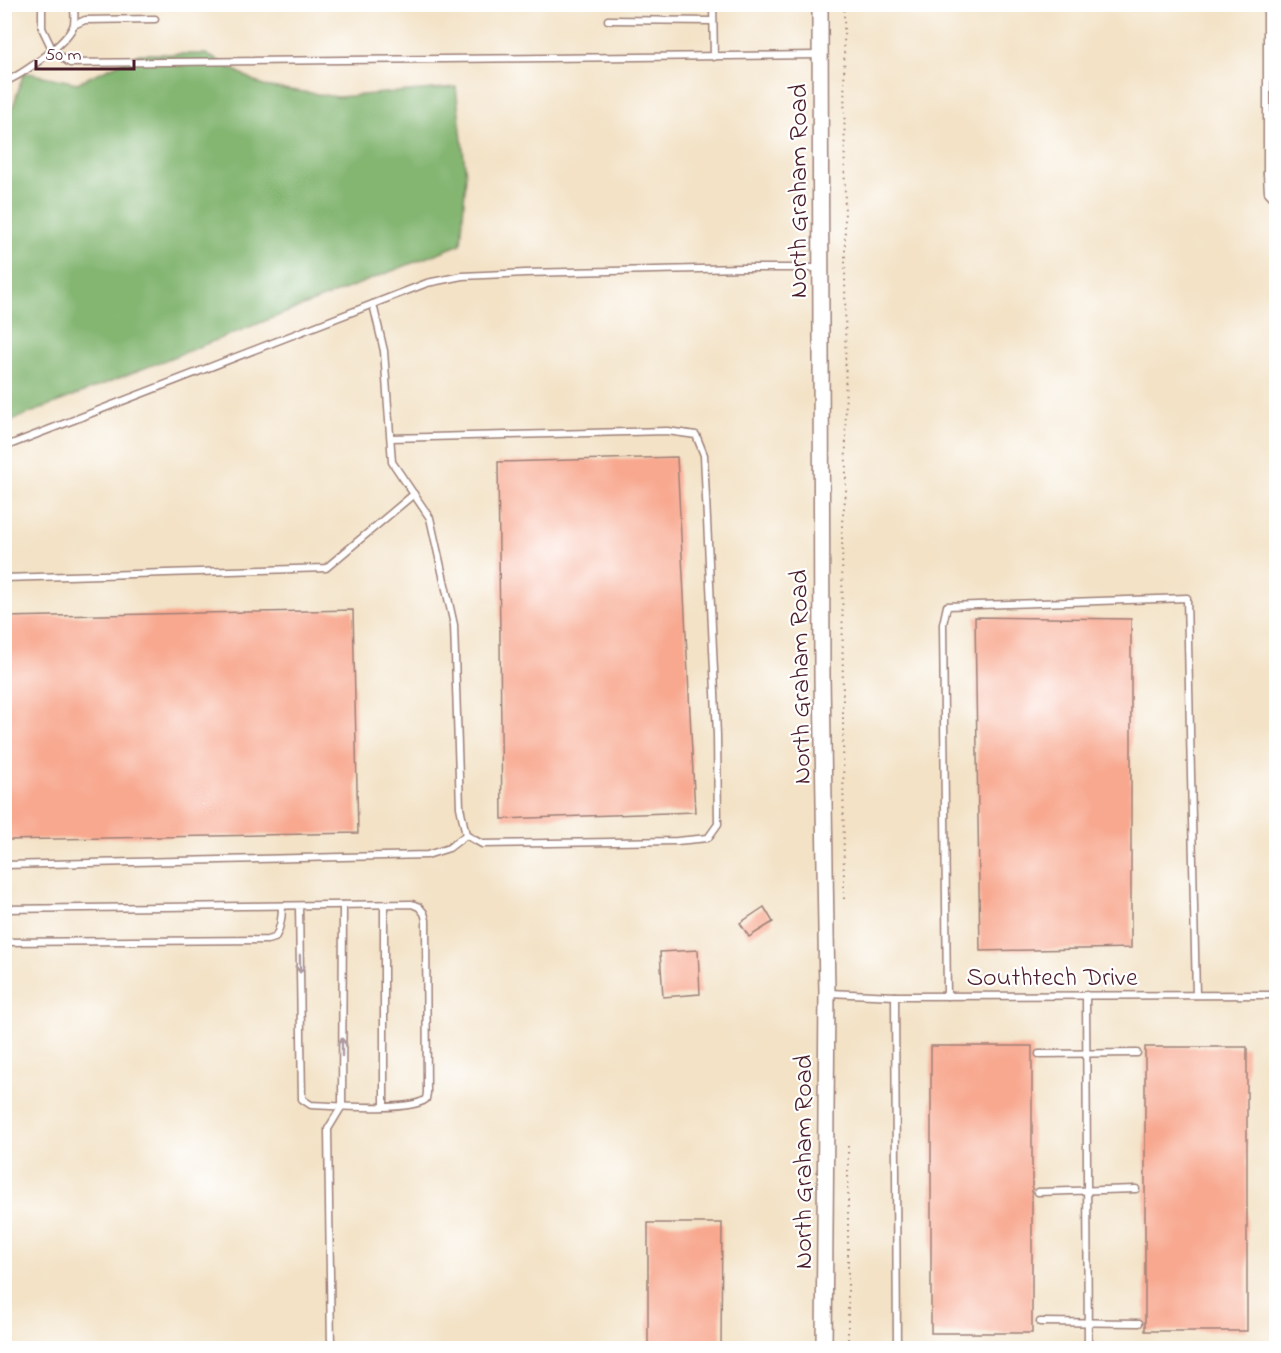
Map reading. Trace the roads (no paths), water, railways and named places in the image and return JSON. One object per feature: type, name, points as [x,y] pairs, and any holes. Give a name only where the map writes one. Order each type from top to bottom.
[{"type":"street","name":"North Graham Road","points":[[820,4],[822,676],[827,993],[825,1348]]},
{"type":"lane","points":[[42,4],[42,28],[53,51],[70,63],[820,55]]},
{"type":"lane","points":[[74,4],[74,25]]},
{"type":"lane","points":[[713,4],[714,57]]},
{"type":"lane","points":[[1276,6],[1267,5],[1267,174],[1268,192],[1276,201]]},
{"type":"lane","points":[[4,82],[14,78],[53,51],[74,25],[85,20],[155,20]]},
{"type":"lane","points":[[608,20],[713,21]]},
{"type":"lane","points":[[1267,174],[1276,174]]},
{"type":"lane","points":[[4,447],[427,283],[462,276],[821,268]]},
{"type":"lane","points":[[373,304],[384,351],[392,462],[430,518],[454,625],[460,807],[466,835],[482,844],[677,841],[708,838],[718,824],[717,735],[704,455],[696,435],[667,431],[391,438]]},
{"type":"lane","points":[[4,578],[326,568],[414,494]]},
{"type":"lane","points":[[947,996],[943,624],[947,606],[1187,598],[1196,995]]},
{"type":"lane","points":[[4,865],[427,855],[449,848],[466,835]]},
{"type":"lane","points":[[4,909],[412,904],[419,907],[426,920],[426,1099],[421,1104],[311,1105],[302,1099],[299,906]]},
{"type":"lane","points":[[331,1348],[328,1129],[342,1106],[343,905]]},
{"type":"lane","points":[[384,905],[384,1106]]},
{"type":"lane","points":[[4,942],[276,939],[282,922],[282,906]]},
{"type":"lane","name":"Southtech Drive","points":[[827,993],[896,996],[1276,995]]},
{"type":"lane","points":[[1086,995],[1088,1348]]},
{"type":"lane","points":[[896,996],[897,1348]]},
{"type":"lane","points":[[1039,1054],[1137,1053]]},
{"type":"lane","points":[[1038,1191],[1136,1189]]},
{"type":"lane","points":[[1040,1322],[1139,1323]]}]
